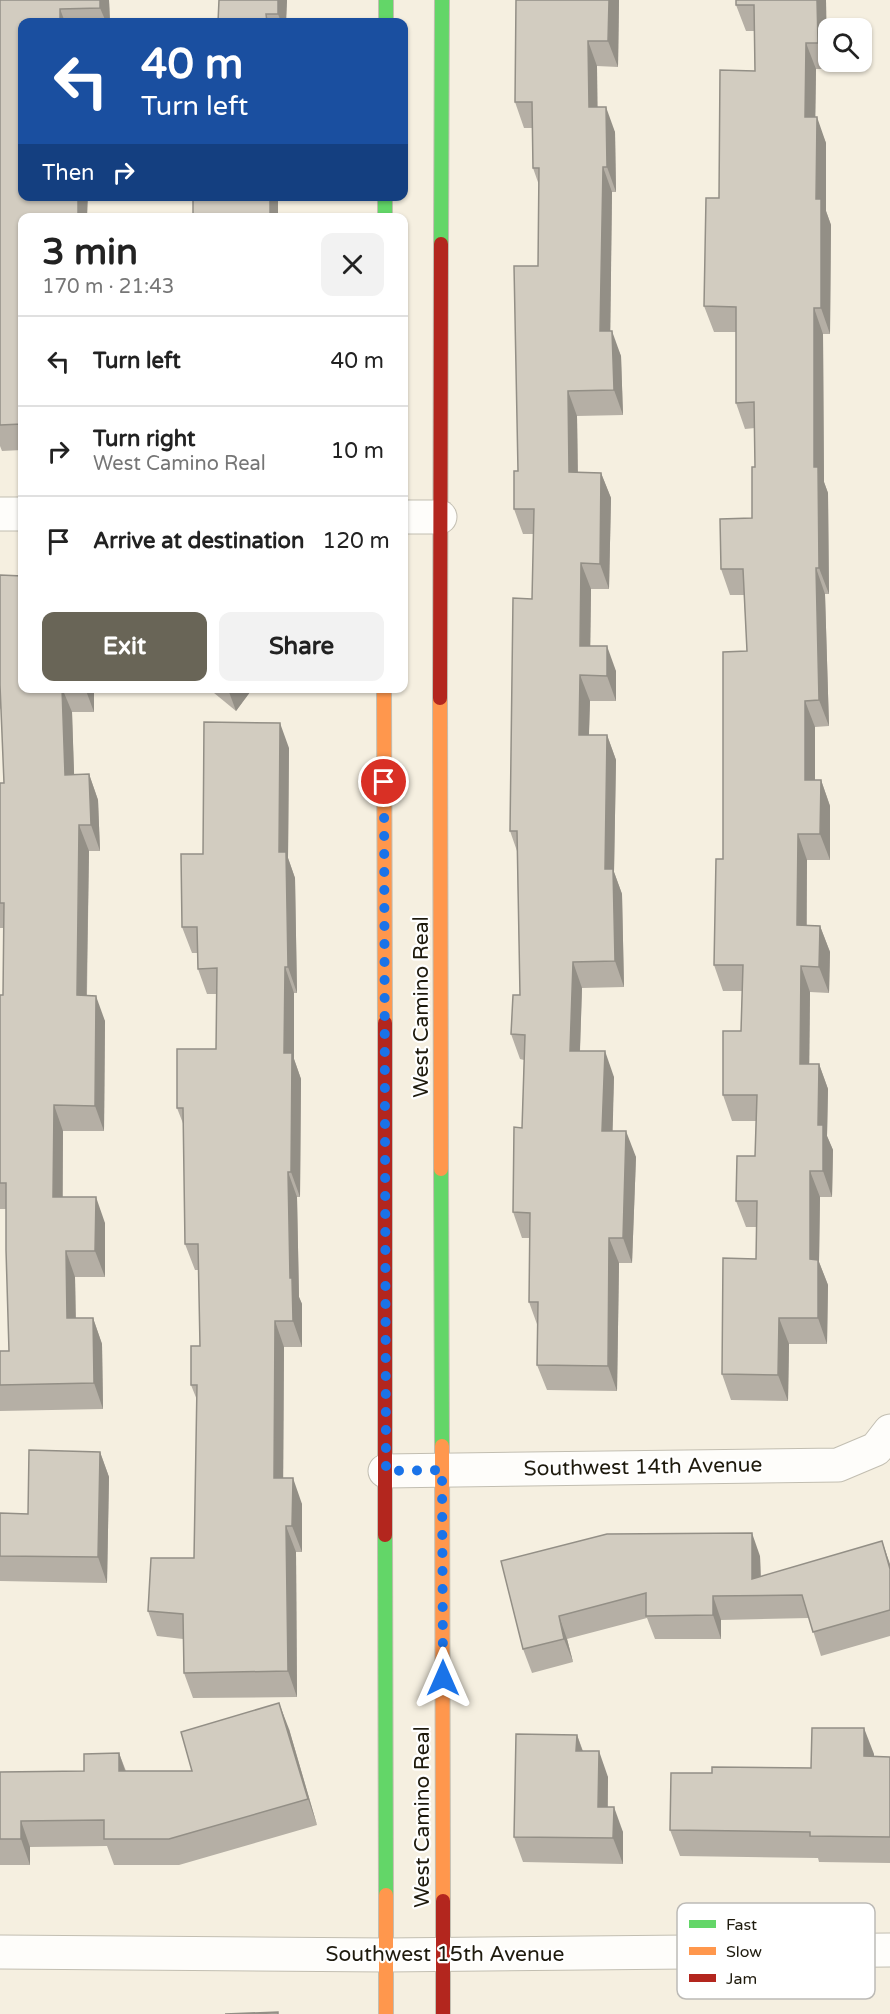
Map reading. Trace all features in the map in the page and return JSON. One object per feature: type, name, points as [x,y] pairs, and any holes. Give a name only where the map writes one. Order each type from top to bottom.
[{"type":"street","points":[[386,0],[386,18]]},
{"type":"street","name":"West Camino Real","points":[[442,0],[443,2014]]},
{"type":"street","points":[[0,514],[18,514]]},
{"type":"street","points":[[408,517],[441,517]]},
{"type":"street","name":"West Camino Real","points":[[384,693],[386,2014]]},
{"type":"street","name":"Southwest 14th Avenue","points":[[386,1471],[838,1465],[876,1449],[890,1432]]},
{"type":"street","name":"Southwest 15th Avenue","points":[[875,1950],[890,1950]]},
{"type":"street","name":"Southwest 15th Avenue","points":[[0,1952],[386,1955],[677,1952]]},
{"type":"building","points":[[0,0],[100,0],[100,8],[60,9],[60,18],[18,18],[18,201],[78,201],[78,213],[18,213],[18,424],[0,425]]},
{"type":"building","points":[[219,0],[278,0],[278,14],[266,14],[266,18],[218,18]]},
{"type":"building","points":[[516,0],[609,0],[608,41],[588,41],[589,107],[606,107],[607,167],[603,167],[600,331],[612,331],[614,390],[568,391],[569,472],[601,473],[600,564],[581,563],[580,646],[607,646],[607,676],[580,675],[579,735],[607,735],[605,869],[613,869],[615,961],[573,962],[570,1051],[605,1051],[602,1131],[626,1131],[623,1238],[609,1238],[608,1366],[537,1365],[538,1302],[529,1302],[530,1213],[513,1212],[514,1127],[522,1128],[525,1035],[511,1034],[513,995],[520,995],[517,831],[510,831],[513,598],[532,599],[534,509],[514,509],[514,471],[518,471],[514,266],[538,266],[539,168],[533,168],[532,102],[515,102]]},
{"type":"building","points":[[736,0],[817,0],[818,43],[806,43],[805,117],[817,117],[816,199],[821,199],[821,308],[814,308],[814,467],[818,467],[819,568],[816,568],[819,700],[805,701],[805,780],[821,780],[820,834],[798,834],[797,925],[820,926],[819,967],[801,966],[800,1064],[819,1064],[818,1125],[823,1125],[823,1171],[810,1171],[810,1259],[818,1260],[818,1318],[779,1318],[778,1375],[722,1374],[723,1258],[756,1259],[757,1201],[736,1201],[737,1156],[755,1156],[757,1095],[723,1095],[723,1031],[741,1031],[743,965],[714,965],[716,859],[723,859],[723,652],[747,651],[743,569],[721,569],[720,519],[752,518],[752,467],[755,467],[754,402],[736,403],[736,307],[704,306],[706,198],[719,198],[720,70],[755,71],[754,5],[736,5]]},
{"type":"building","points":[[193,201],[270,201],[270,213],[193,213]]},
{"type":"building","points":[[0,575],[18,576],[18,693],[62,693],[65,775],[89,774],[91,825],[79,825],[77,995],[96,996],[95,1106],[54,1105],[53,1197],[96,1197],[95,1251],[66,1251],[67,1318],[93,1318],[94,1383],[0,1385],[0,1351],[9,1351],[6,1183],[0,1183],[0,995],[3,995],[4,903],[0,903],[0,783],[4,783],[0,685]]},
{"type":"building","points":[[204,722],[280,723],[279,852],[286,852],[288,967],[285,967],[284,1053],[292,1053],[291,1172],[288,1172],[293,1321],[275,1321],[274,1478],[293,1478],[292,1526],[286,1526],[288,1671],[184,1673],[183,1614],[148,1611],[151,1558],[194,1558],[197,1385],[191,1385],[191,1346],[200,1346],[198,1244],[185,1244],[183,1108],[177,1108],[177,1049],[216,1049],[217,968],[198,969],[197,927],[182,927],[181,854],[203,854]]},
{"type":"building","points":[[29,1450],[100,1452],[98,1557],[0,1556],[0,1513],[28,1514]]},
{"type":"building","points":[[752,1533],[752,1579],[882,1541],[890,1569],[890,1610],[813,1632],[802,1595],[713,1596],[713,1615],[646,1616],[646,1593],[559,1616],[564,1639],[523,1649],[501,1561],[607,1534]]},
{"type":"building","points":[[279,1703],[308,1799],[169,1839],[104,1839],[104,1820],[21,1821],[21,1839],[0,1839],[0,1772],[84,1771],[84,1754],[119,1753],[119,1771],[192,1771],[181,1732]]},
{"type":"building","points":[[812,1728],[864,1728],[864,1756],[890,1757],[890,1837],[810,1836],[810,1832],[670,1830],[671,1773],[712,1773],[712,1767],[811,1768]]},
{"type":"building","points":[[516,1734],[577,1735],[576,1751],[599,1751],[598,1807],[614,1807],[613,1838],[514,1837]]},
{"type":"building","points":[[278,2012],[278,2014],[225,2014]]},
{"type":"traffic: fast","points":[[386,0],[386,18]]},
{"type":"traffic: fast","points":[[441,244],[442,0]]},
{"type":"traffic: fast","points":[[385,201],[385,213]]},
{"type":"traffic: fast","points":[[441,1169],[442,1446]]},
{"type":"traffic: fast","points":[[385,1535],[386,1895]]},
{"type":"traffic: slow","points":[[384,693],[385,1023]]},
{"type":"traffic: slow","points":[[440,698],[441,1169]]},
{"type":"traffic: slow","points":[[442,1446],[443,1901]]},
{"type":"traffic: slow","points":[[386,1895],[386,2014]]},
{"type":"traffic: jam","points":[[440,698],[441,244]]},
{"type":"traffic: jam","points":[[385,1023],[385,1535]]},
{"type":"traffic: jam","points":[[443,1901],[443,2014]]},
{"type":"route","points":[[384,782],[386,1471],[442,1470],[443,1678]]}]
